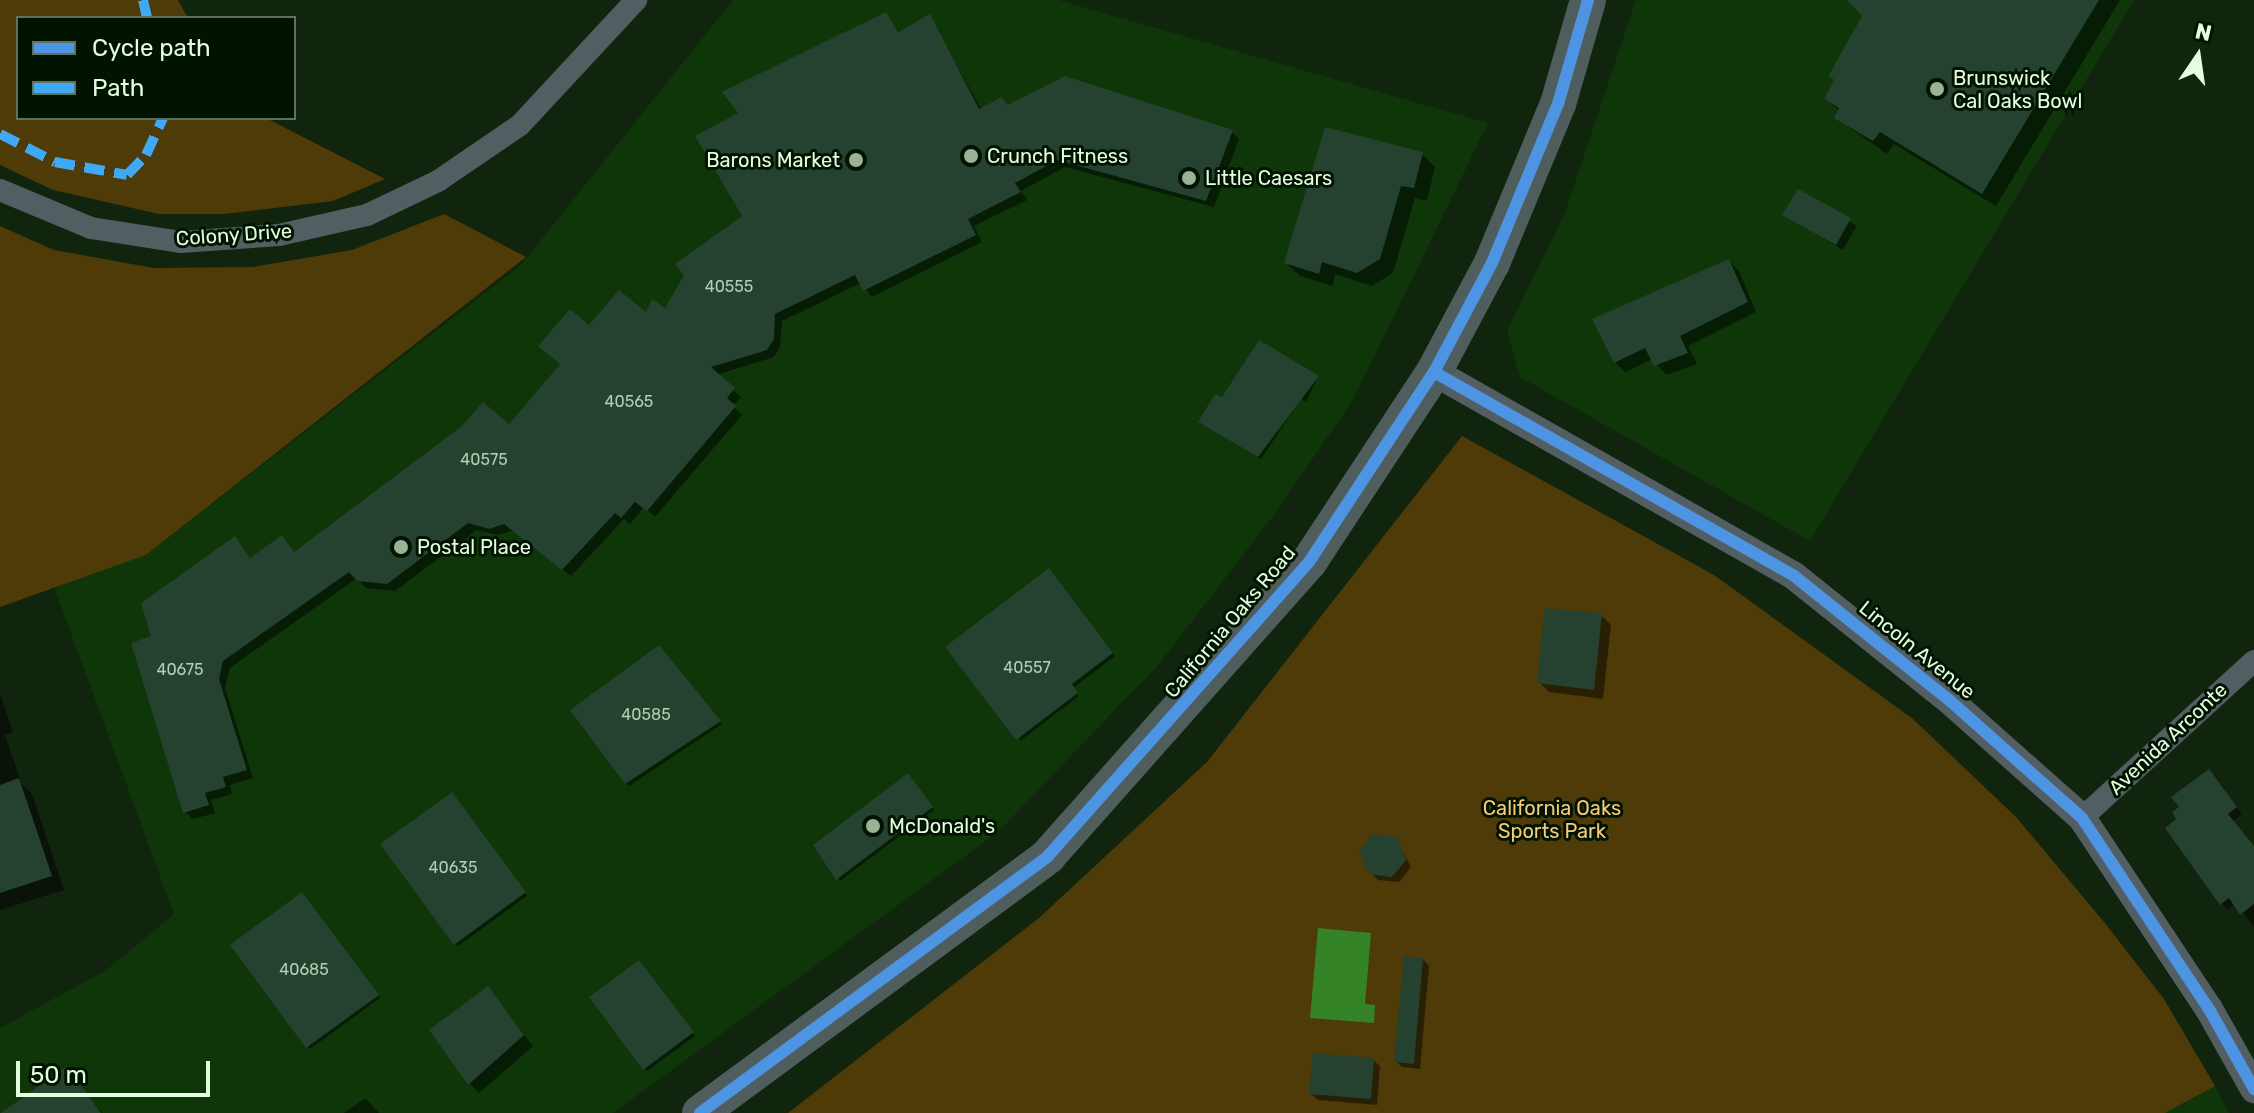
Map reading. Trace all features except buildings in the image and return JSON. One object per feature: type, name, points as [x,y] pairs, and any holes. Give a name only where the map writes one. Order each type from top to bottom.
[{"type":"main road","name":"California Oaks Road","points":[[700,1113],[1048,856],[1309,562],[1434,372],[1492,263],[1540,147],[1588,0]]},
{"type":"street","name":"Colony Drive","points":[[0,190],[91,228],[180,242],[279,235],[367,215],[438,181],[520,125],[636,0]]},
{"type":"street","name":"Lincoln Avenue","points":[[1434,372],[1793,575],[1948,699],[2082,818],[2209,1009],[2254,1089]]},
{"type":"street","name":"Avenida Arconte","points":[[2082,818],[2254,661]]},
{"type":"shaded area","points":[[733,0],[1058,0],[1488,123],[1353,400],[1273,516],[1159,664],[998,832],[613,1113],[0,1113],[0,1028],[105,971],[174,914],[54,587],[146,555],[521,265]]},
{"type":"shaded area","points":[[1636,0],[2134,0],[1810,541],[1520,377],[1507,331],[1564,215]]},
{"type":"shaded area","points":[[1318,928],[1371,933],[1365,1004],[1375,1005],[1374,1023],[1310,1018]]},
{"type":"shaded area","points":[[2215,1086],[2229,1113],[2165,1113]]},
{"type":"green space","points":[[0,0],[178,0],[187,16],[16,16],[16,120],[270,120],[385,179],[333,201],[224,214],[159,214],[53,190],[0,165]]},
{"type":"green space","points":[[444,214],[526,257],[146,555],[0,607],[0,226],[54,250],[154,268],[253,267],[352,250]]},
{"type":"green space","name":"California Oaks Sports Park","points":[[1462,436],[1714,575],[1913,719],[2016,817],[2104,922],[2164,999],[2215,1086],[2165,1113],[788,1113],[1039,918],[1207,762]]},
{"type":"marked path","points":[[143,0],[147,16]]},
{"type":"marked path","points":[[0,134],[55,162],[127,175],[146,155],[162,120]]},
{"type":"cycle path","points":[[700,1113],[1048,856],[1309,562],[1434,372],[1492,263],[1558,104],[1588,0]]},
{"type":"cycle path","points":[[1434,372],[1793,575],[1948,699],[2082,818],[2209,1009],[2254,1089]]},
{"type":"place","name":"Brunswick Cal Oaks Bowl","points":[[1937,89]]},
{"type":"place","name":"Crunch Fitness","points":[[971,156]]},
{"type":"place","name":"Barons Market","points":[[856,160]]},
{"type":"place","name":"Little Caesars","points":[[1189,178]]},
{"type":"place","name":"Postal Place","points":[[401,547]]},
{"type":"place","name":"McDonald's","points":[[873,826]]}]
